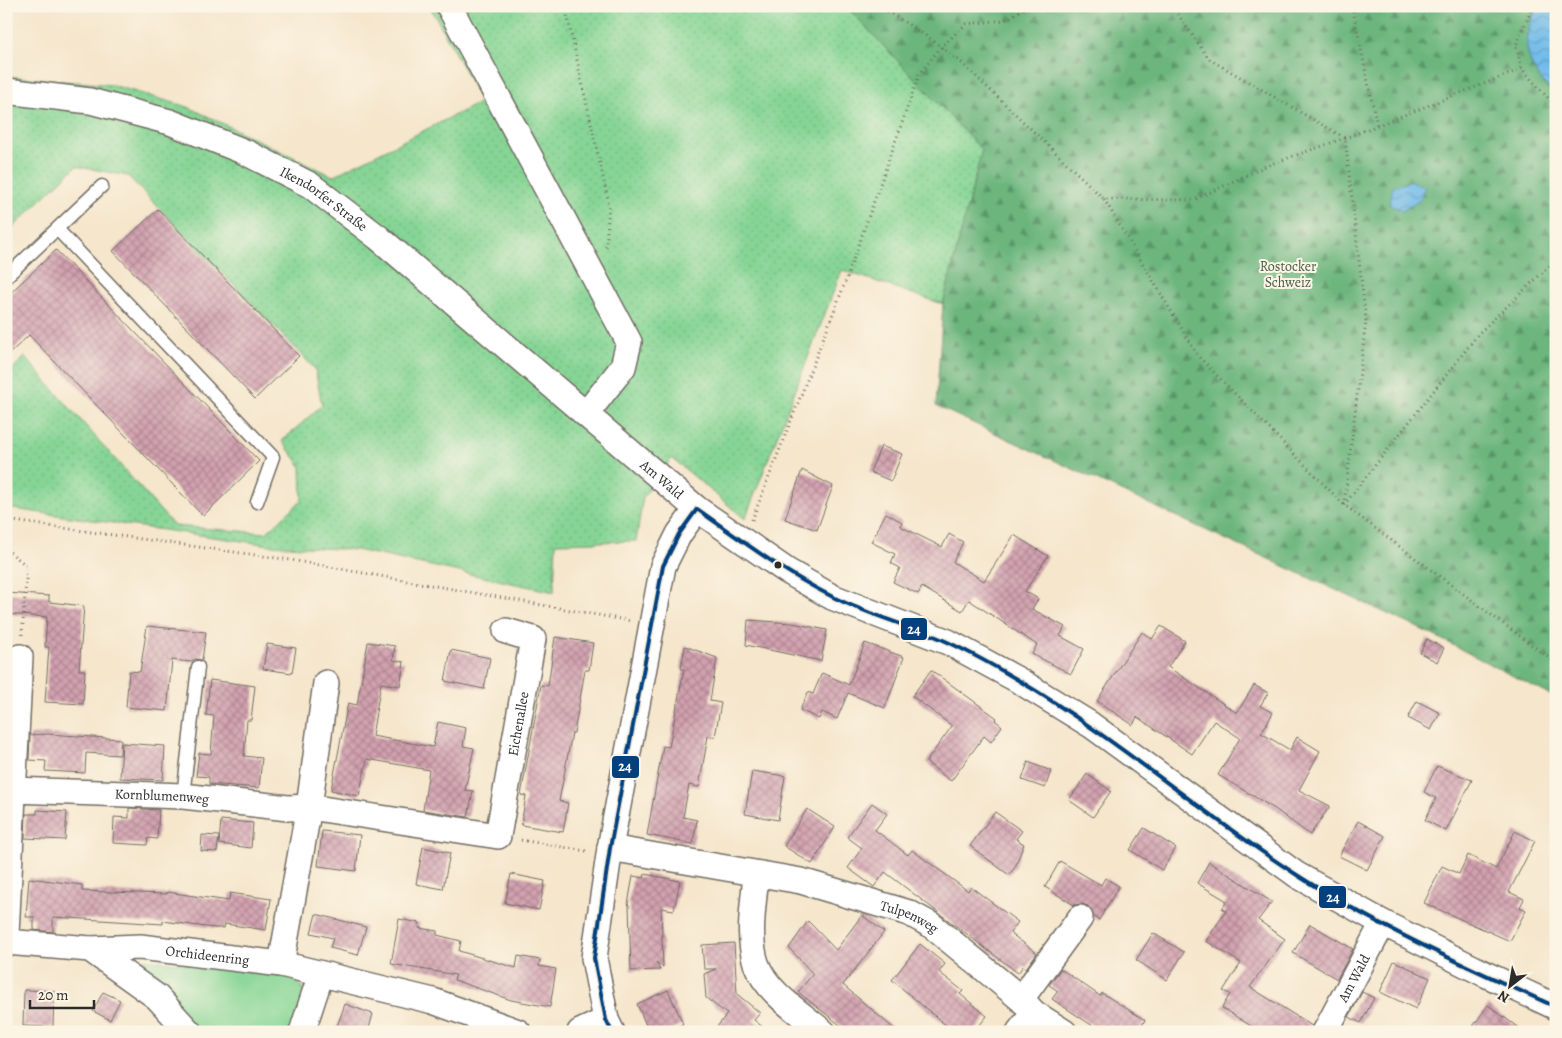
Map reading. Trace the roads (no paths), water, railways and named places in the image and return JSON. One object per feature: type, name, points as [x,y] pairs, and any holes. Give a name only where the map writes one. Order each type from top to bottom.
[{"type":"street","points":[[449,6],[629,342],[623,367],[586,414]]},
{"type":"street","name":"Ikendorfer Straße","points":[[6,92],[90,101],[170,122],[245,152],[310,185],[379,238],[586,414]]},
{"type":"street","name":"Am Wald","points":[[586,414],[697,509],[786,571],[832,597],[948,642],[1018,680],[1091,725],[1298,875],[1383,923],[1556,1007]]},
{"type":"street","points":[[580,1032],[609,1026],[594,958],[610,848],[663,566],[679,534],[697,509]]},
{"type":"street","name":"Eichenallee","points":[[498,836],[533,639],[506,631]]},
{"type":"street","points":[[6,934],[20,657]]},
{"type":"street","points":[[281,964],[309,807],[326,683]]},
{"type":"street","name":"Kornblumenweg","points":[[13,790],[183,796],[288,808],[309,807],[498,836]]},
{"type":"street","name":"Tulpenweg","points":[[610,848],[801,881],[909,913],[931,925],[1025,1014],[1064,1032]]},
{"type":"street","points":[[756,874],[752,942],[756,963],[766,981],[823,1032]]},
{"type":"street","points":[[1025,1014],[1080,918]]},
{"type":"street","name":"Am Wald","points":[[1325,1032],[1383,923]]},
{"type":"street","name":"Orchideenring","points":[[6,942],[90,948],[140,947],[281,964],[433,1001],[518,1032]]},
{"type":"street","points":[[90,948],[156,996],[189,1032]]},
{"type":"street","points":[[302,1032],[321,974]]},
{"type":"lane","points":[[6,277],[58,230],[102,186]]},
{"type":"lane","points":[[58,230],[273,457],[257,502]]},
{"type":"lane","points":[[183,796],[198,667]]},
{"type":"water","points":[[1537,6],[1556,6],[1556,93],[1538,76],[1528,53],[1527,36]]},
{"type":"water","points":[[1412,181],[1425,187],[1419,201],[1402,211],[1389,204],[1393,186]]},
{"type":"park label","name":"Rostocker Schweiz","points":[[1288,274]]}]
